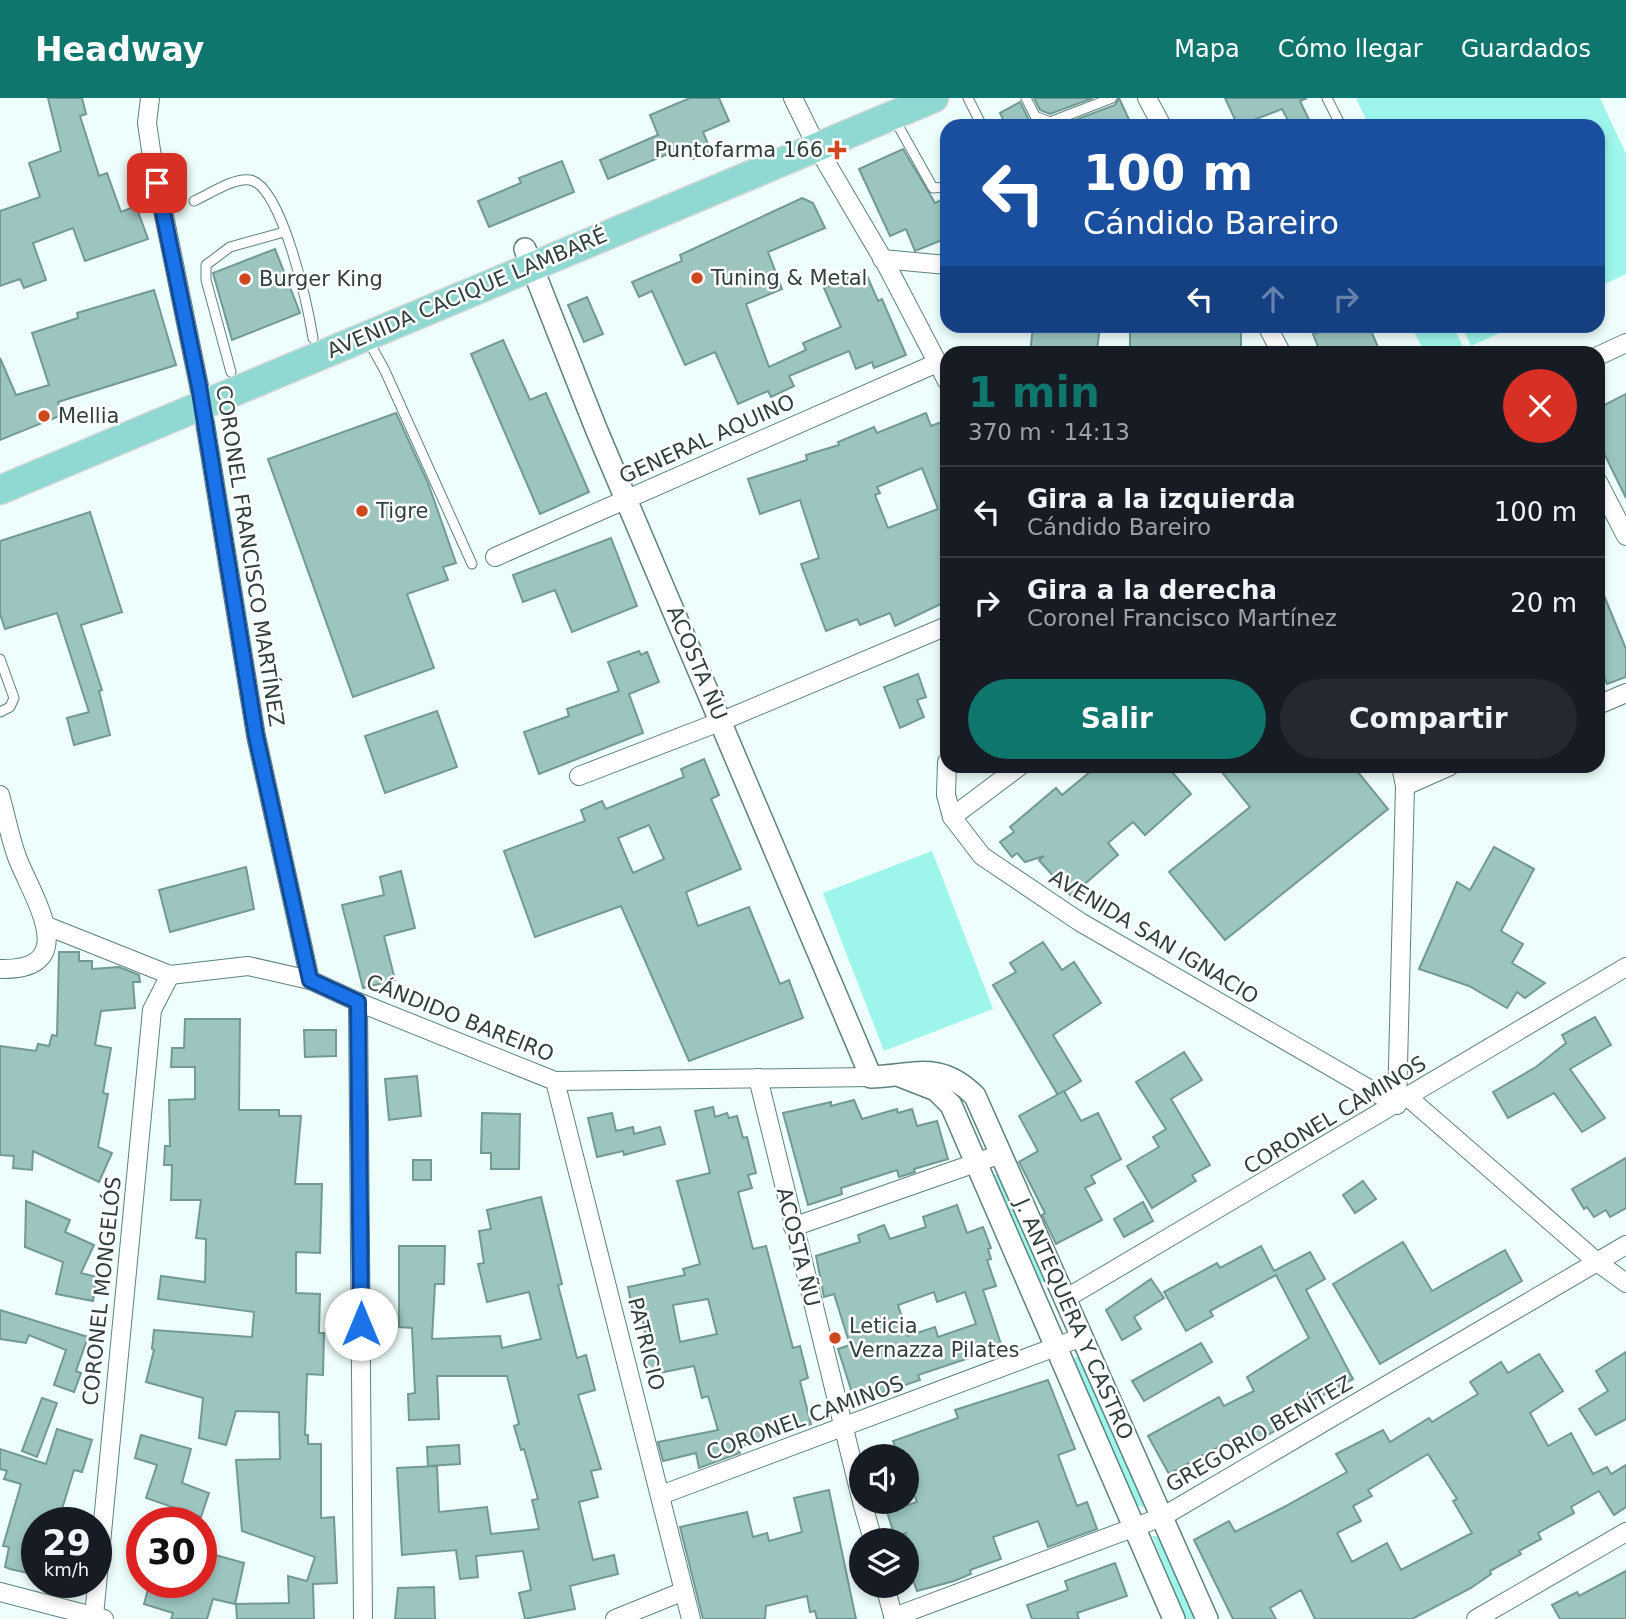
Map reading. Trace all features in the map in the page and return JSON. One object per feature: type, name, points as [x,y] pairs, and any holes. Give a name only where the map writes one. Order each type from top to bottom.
[{"type":"main road","name":"AVENIDA CACIQUE LAMBARÉ","points":[[0,490],[200,395],[231,372],[313,338],[528,258],[889,107],[933,98]]},
{"type":"main road","name":"AVENIDA CACIQUE LAMBARÉ","points":[[0,469],[365,336],[528,258]]},
{"type":"street","name":"CORONEL FRANCISCO MARTÍNEZ","points":[[150,98],[147,123],[152,157],[200,395],[256,736],[310,980]]},
{"type":"street","points":[[793,98],[940,368]]},
{"type":"street","points":[[1147,98],[1158,119]]},
{"type":"street","name":"ACOSTA ÑU","points":[[528,258],[871,1077]]},
{"type":"street","points":[[882,258],[940,264]]},
{"type":"street","points":[[1605,353],[1626,343]]},
{"type":"street","name":"GENERAL AQUINO","points":[[495,557],[937,363]]},
{"type":"street","points":[[1605,496],[1626,536]]},
{"type":"street","points":[[579,776],[722,721],[940,629]]},
{"type":"street","points":[[1605,702],[1626,693]]},
{"type":"street","name":"AVENIDA SAN IGNACIO","points":[[947,773],[946,795],[952,817],[982,856],[1080,922],[1403,1102],[1626,1283]]},
{"type":"street","points":[[952,817],[1011,773]]},
{"type":"street","points":[[1402,773],[1405,786],[1403,1102]]},
{"type":"street","points":[[1405,786],[1434,773]]},
{"type":"street","points":[[0,795],[16,856],[47,926],[47,942],[40,958],[23,967],[0,969]]},
{"type":"street","name":"CÁNDIDO BAREIRO","points":[[47,926],[170,975],[248,966],[310,980],[555,1082],[871,1077]]},
{"type":"street","name":"CORONEL CAMINOS","points":[[1065,1300],[1403,1102],[1626,967]]},
{"type":"street","name":"CORONEL MONGELÓS","points":[[99,1617],[152,1010],[170,975]]},
{"type":"street","points":[[358,1002],[363,1619]]},
{"type":"street","name":"J. ANTEQUERA Y CASTRO","points":[[871,1077],[900,1076],[925,1070],[947,1074],[962,1082],[975,1096],[1207,1619]]},
{"type":"street","name":"J. ANTEQUERA Y CASTRO","points":[[900,1076],[945,1096],[1174,1619]]},
{"type":"street","name":"ACOSTA ÑU","points":[[758,1078],[849,1454]]},
{"type":"street","name":"PATRICIO","points":[[555,1082],[691,1619]]},
{"type":"street","points":[[793,1227],[1001,1154]]},
{"type":"street","name":"GREGORIO BENÍTEZ","points":[[894,1618],[1162,1517],[1626,1245]]},
{"type":"street","name":"CORONEL CAMINOS","points":[[661,1495],[1082,1337]]},
{"type":"street","points":[[1476,1619],[1626,1532]]},
{"type":"street","points":[[0,1591],[99,1617]]},
{"type":"street","points":[[615,1619],[684,1591]]},
{"type":"street","points":[[888,1598],[894,1618]]},
{"type":"lane","points":[[968,98],[978,119]]},
{"type":"lane","points":[[1026,98],[1035,116],[1042,119]]},
{"type":"lane","points":[[1058,119],[1112,98]]},
{"type":"lane","points":[[1327,98],[1338,119]]},
{"type":"lane","points":[[889,107],[933,188],[940,188]]},
{"type":"lane","points":[[194,201],[249,179],[271,198],[304,291],[313,338]]},
{"type":"lane","points":[[231,372],[206,280],[206,265],[230,247],[284,232]]},
{"type":"lane","points":[[365,336],[386,371],[472,564]]},
{"type":"lane","points":[[0,659],[14,698],[10,706],[0,712]]},
{"type":"shaded area","points":[[1356,98],[1600,98],[1626,154],[1626,274],[1605,284],[1605,119],[1366,119]]},
{"type":"shaded area","points":[[1415,333],[1456,333],[1463,346],[1421,346]]},
{"type":"shaded area","points":[[1465,333],[1500,333],[1471,346]]},
{"type":"shaded area","points":[[932,851],[993,1009],[884,1051],[823,893]]},
{"type":"shaded area","points":[[998,1173],[1045,1282],[1039,1282],[993,1176]]},
{"type":"shaded area","points":[[1079,1355],[1145,1503],[1144,1507],[1137,1506],[1073,1359]]},
{"type":"shaded area","points":[[1152,1536],[1159,1536],[1195,1619],[1186,1619]]},
{"type":"building","points":[[48,98],[82,98],[86,114],[80,116],[99,176],[107,173],[121,212],[136,206],[148,239],[85,261],[73,228],[33,243],[46,280],[24,288],[20,279],[0,286],[0,211],[40,197],[29,163],[61,151]]},
{"type":"building","points":[[690,98],[719,98],[729,121],[703,132],[711,151],[693,159],[687,146],[608,179],[600,160],[658,135],[650,115]]},
{"type":"building","points":[[1034,98],[1093,98],[1050,114],[1040,110]]},
{"type":"building","points":[[1119,98],[1129,119],[1078,119],[1115,105]]},
{"type":"building","points":[[1225,98],[1307,98],[1300,101],[1309,119],[1287,119],[1282,109],[1256,119],[1235,119]]},
{"type":"building","points":[[1020,102],[1028,119],[1003,119],[1000,113]]},
{"type":"building","points":[[903,149],[935,203],[940,200],[940,241],[915,251],[906,229],[890,236],[859,169]]},
{"type":"building","points":[[562,161],[574,192],[489,227],[478,201],[521,183],[519,178]]},
{"type":"building","points":[[802,198],[813,203],[825,228],[768,252],[782,289],[746,304],[769,367],[806,350],[803,343],[841,327],[824,288],[865,271],[878,301],[882,299],[906,355],[874,368],[872,362],[856,369],[849,351],[789,376],[794,386],[771,397],[768,391],[738,404],[715,352],[685,365],[652,291],[639,297],[632,282],[682,261],[680,255]]},
{"type":"building","points":[[275,249],[300,313],[232,340],[213,273]]},
{"type":"building","points":[[154,290],[176,365],[58,402],[62,415],[0,440],[0,358],[16,395],[49,385],[32,333],[78,318],[77,313]]},
{"type":"building","points":[[587,297],[603,334],[584,342],[568,305]]},
{"type":"building","points":[[1032,333],[1099,333],[1098,346],[1031,346]]},
{"type":"building","points":[[1130,333],[1241,333],[1241,346],[1130,346]]},
{"type":"building","points":[[1372,333],[1378,346],[1318,346],[1313,334]]},
{"type":"building","points":[[503,340],[530,400],[546,393],[589,492],[540,514],[471,354]]},
{"type":"building","points":[[1626,394],[1626,498],[1605,455],[1605,404]]},
{"type":"building","name":"Tigre","points":[[396,413],[428,483],[456,563],[443,567],[448,580],[407,594],[434,668],[353,697],[268,459]]},
{"type":"building","points":[[926,413],[931,426],[940,423],[940,604],[895,626],[890,613],[860,625],[857,619],[826,631],[801,564],[819,558],[800,500],[760,514],[748,479],[807,460],[806,455],[839,445],[838,442],[874,427],[877,433]],"holes":[[[922,468],[938,509],[888,528],[875,495],[880,493],[877,487]]]},
{"type":"building","points":[[90,512],[122,612],[81,625],[102,690],[99,691],[110,735],[74,745],[67,718],[89,712],[57,613],[5,629],[0,614],[0,541]]},
{"type":"building","points":[[611,538],[637,606],[572,632],[555,590],[523,602],[513,575]]},
{"type":"building","points":[[1605,598],[1626,649],[1626,677],[1607,684]]},
{"type":"building","points":[[639,651],[641,655],[647,652],[659,682],[629,694],[643,733],[539,774],[524,732],[569,716],[567,709],[619,691],[608,662]]},
{"type":"building","points":[[918,674],[926,697],[917,700],[924,717],[900,728],[884,687]]},
{"type":"building","points":[[437,711],[457,767],[385,793],[365,736]]},
{"type":"building","points":[[704,759],[719,795],[711,799],[741,869],[686,892],[698,926],[749,907],[780,984],[789,980],[803,1018],[689,1061],[621,906],[535,937],[504,851],[585,821],[581,810],[602,801],[606,809],[684,777],[681,769]],"holes":[[[649,825],[664,859],[633,873],[618,838]]]},
{"type":"building","points":[[1089,773],[1173,773],[1191,794],[1145,835],[1133,822],[1108,843],[1118,855],[1071,896],[1039,860],[1044,856],[1025,862],[1017,853],[1012,857],[1000,842],[1014,832],[1010,827],[1056,788],[1062,795]]},
{"type":"building","points":[[1223,773],[1359,773],[1388,809],[1225,940],[1169,872],[1250,807]]},
{"type":"building","points":[[1494,847],[1534,869],[1501,931],[1523,944],[1512,963],[1545,983],[1525,998],[1517,992],[1507,1008],[1469,986],[1419,969],[1457,882],[1470,890]]},
{"type":"building","points":[[246,867],[254,909],[170,932],[159,890]]},
{"type":"building","points":[[401,871],[415,928],[384,936],[395,980],[363,988],[342,905],[384,895],[380,877]]},
{"type":"building","points":[[1043,942],[1062,970],[1074,962],[1101,1003],[1053,1035],[1081,1081],[1058,1095],[993,985],[1016,972],[1010,963]]},
{"type":"building","points":[[59,952],[79,952],[79,961],[92,961],[92,969],[119,967],[139,975],[140,982],[133,982],[135,1008],[101,1011],[95,1045],[111,1048],[103,1093],[108,1094],[98,1147],[112,1153],[99,1182],[33,1151],[32,1170],[13,1168],[14,1156],[0,1155],[0,1046],[36,1051],[38,1044],[49,1046],[52,1035],[57,1036]]},
{"type":"building","points":[[1595,1017],[1611,1045],[1570,1069],[1605,1118],[1582,1132],[1554,1093],[1508,1118],[1493,1092],[1536,1067],[1566,1043],[1562,1035]]},
{"type":"building","points":[[185,1019],[240,1019],[239,1110],[279,1110],[279,1116],[301,1116],[295,1184],[322,1184],[320,1253],[296,1252],[296,1293],[320,1294],[319,1333],[324,1333],[323,1375],[307,1374],[305,1435],[308,1435],[308,1444],[321,1444],[321,1518],[334,1517],[337,1583],[313,1584],[314,1619],[237,1619],[236,1604],[289,1603],[288,1576],[307,1581],[315,1557],[242,1531],[236,1460],[280,1459],[279,1412],[236,1411],[226,1445],[199,1438],[203,1398],[146,1382],[154,1350],[154,1330],[252,1337],[254,1312],[158,1299],[161,1276],[205,1282],[206,1239],[196,1238],[201,1200],[171,1200],[172,1165],[164,1165],[165,1146],[170,1146],[169,1100],[195,1099],[195,1067],[171,1067],[172,1048],[184,1048]]},
{"type":"building","points":[[304,1030],[336,1030],[336,1056],[305,1057]]},
{"type":"building","points":[[1184,1052],[1202,1080],[1171,1099],[1210,1165],[1192,1175],[1196,1181],[1152,1208],[1127,1166],[1159,1147],[1153,1137],[1166,1129],[1136,1082]]},
{"type":"building","points":[[417,1076],[421,1116],[389,1120],[385,1079]]},
{"type":"building","points":[[1064,1091],[1081,1121],[1098,1113],[1121,1159],[1091,1176],[1095,1183],[1085,1188],[1102,1220],[1056,1244],[1042,1215],[1045,1213],[1019,1162],[1038,1151],[1019,1116]]},
{"type":"building","points":[[854,1100],[862,1119],[897,1109],[898,1113],[912,1109],[917,1126],[937,1121],[948,1159],[914,1169],[915,1172],[899,1177],[897,1170],[841,1188],[842,1194],[808,1205],[783,1113],[831,1102],[831,1106]]},
{"type":"building","points":[[713,1107],[715,1117],[727,1113],[729,1118],[737,1116],[743,1138],[747,1137],[756,1173],[748,1175],[752,1188],[738,1192],[753,1249],[766,1246],[793,1348],[800,1346],[808,1378],[800,1381],[811,1424],[738,1447],[740,1453],[699,1468],[696,1453],[663,1461],[658,1442],[718,1430],[708,1396],[702,1398],[694,1366],[649,1375],[643,1346],[647,1345],[641,1311],[633,1313],[628,1287],[685,1275],[683,1269],[700,1264],[677,1181],[710,1173],[695,1111]],"holes":[[[708,1299],[717,1334],[680,1342],[673,1305]]]},
{"type":"building","points":[[482,1113],[520,1114],[519,1169],[491,1169],[491,1153],[481,1153]]},
{"type":"building","points":[[612,1113],[616,1131],[633,1127],[634,1134],[660,1127],[665,1144],[624,1155],[623,1151],[597,1157],[588,1118]]},
{"type":"building","points":[[1626,1158],[1626,1208],[1610,1217],[1606,1210],[1594,1217],[1587,1207],[1584,1209],[1572,1189]]},
{"type":"building","points":[[413,1160],[431,1160],[431,1180],[413,1180]]},
{"type":"building","points":[[1363,1181],[1376,1199],[1355,1213],[1343,1195]]},
{"type":"building","points":[[541,1197],[562,1284],[558,1285],[577,1358],[586,1355],[595,1390],[578,1395],[601,1469],[591,1471],[598,1497],[579,1502],[593,1560],[614,1555],[618,1574],[570,1586],[575,1609],[525,1619],[519,1593],[531,1590],[523,1551],[476,1556],[478,1577],[460,1579],[456,1550],[402,1555],[397,1468],[437,1466],[439,1512],[487,1507],[491,1534],[539,1529],[532,1500],[538,1499],[524,1449],[521,1450],[514,1426],[519,1424],[507,1376],[437,1376],[439,1419],[409,1420],[408,1394],[415,1393],[412,1328],[399,1327],[399,1246],[445,1246],[444,1284],[435,1284],[432,1339],[500,1336],[502,1348],[541,1339],[529,1292],[487,1302],[478,1264],[484,1263],[479,1231],[491,1229],[487,1210]]},
{"type":"building","points":[[26,1201],[70,1220],[65,1232],[94,1245],[81,1273],[97,1277],[93,1301],[56,1294],[63,1262],[25,1247]]},
{"type":"building","points":[[1143,1202],[1153,1221],[1124,1237],[1114,1219]]},
{"type":"building","points":[[957,1205],[967,1233],[983,1227],[991,1248],[988,1249],[991,1259],[987,1260],[996,1286],[983,1290],[1002,1347],[918,1375],[920,1380],[855,1402],[838,1349],[850,1345],[834,1294],[824,1297],[816,1256],[860,1242],[858,1235],[884,1225],[890,1239],[926,1227],[923,1217]],"holes":[[[934,1292],[937,1302],[965,1292],[976,1324],[938,1337],[935,1327],[908,1336],[898,1305]]]},
{"type":"building","points":[[1403,1242],[1432,1291],[1505,1250],[1522,1281],[1380,1364],[1333,1284]]},
{"type":"building","points":[[1261,1246],[1274,1271],[1310,1252],[1325,1279],[1306,1290],[1353,1379],[1285,1416],[1289,1423],[1250,1445],[1244,1433],[1169,1474],[1148,1436],[1219,1397],[1224,1406],[1254,1391],[1247,1377],[1309,1338],[1276,1275],[1210,1311],[1213,1316],[1186,1331],[1164,1292],[1217,1263],[1220,1268]]},
{"type":"building","points":[[1151,1279],[1164,1298],[1134,1317],[1141,1329],[1122,1340],[1106,1310]]},
{"type":"building","points":[[0,1310],[88,1337],[76,1371],[81,1373],[74,1392],[54,1385],[66,1350],[29,1335],[26,1343],[0,1339]]},
{"type":"building","points":[[1201,1343],[1212,1362],[1144,1401],[1132,1381]]},
{"type":"building","points":[[1626,1352],[1626,1419],[1596,1435],[1579,1409],[1608,1391],[1596,1371]]},
{"type":"building","points":[[1539,1354],[1563,1391],[1530,1413],[1548,1446],[1571,1433],[1593,1474],[1607,1467],[1611,1474],[1626,1465],[1626,1507],[1614,1515],[1599,1491],[1571,1507],[1574,1513],[1538,1533],[1541,1539],[1519,1551],[1521,1554],[1490,1571],[1491,1574],[1471,1588],[1412,1619],[1315,1619],[1301,1590],[1270,1608],[1276,1619],[1233,1619],[1194,1540],[1229,1521],[1235,1532],[1284,1507],[1347,1472],[1336,1454],[1383,1430],[1390,1442],[1429,1418],[1432,1422],[1478,1394],[1470,1382],[1501,1362],[1508,1373]],"holes":[[[1428,1454],[1457,1499],[1453,1501],[1472,1533],[1401,1570],[1387,1543],[1352,1562],[1337,1533],[1361,1521],[1353,1506],[1372,1496],[1368,1490]]]},
{"type":"building","points":[[1048,1380],[1075,1449],[1058,1455],[1077,1506],[1087,1502],[1097,1529],[1048,1547],[1038,1521],[993,1537],[1001,1559],[970,1570],[971,1574],[954,1581],[919,1590],[919,1528],[892,1528],[888,1514],[919,1514],[919,1444],[894,1444],[893,1441],[958,1418],[955,1410]]},
{"type":"building","points":[[42,1398],[57,1403],[37,1457],[22,1451]]},
{"type":"building","points":[[57,1429],[92,1440],[82,1472],[74,1470],[63,1507],[21,1507],[21,1571],[10,1569],[5,1567],[9,1547],[3,1546],[21,1484],[4,1479],[7,1471],[0,1469],[0,1449],[46,1464]]},
{"type":"building","points":[[141,1435],[191,1449],[182,1483],[209,1493],[204,1507],[172,1507],[146,1498],[157,1465],[135,1458]]},
{"type":"building","points":[[459,1445],[460,1464],[428,1466],[427,1447]]},
{"type":"building","points":[[829,1490],[849,1586],[849,1598],[852,1598],[856,1619],[817,1619],[815,1611],[810,1612],[807,1596],[766,1606],[765,1619],[703,1619],[680,1527],[747,1512],[753,1537],[767,1533],[769,1541],[802,1532],[794,1498]]},
{"type":"building","points":[[217,1555],[244,1563],[235,1604],[213,1599],[207,1619],[171,1619],[173,1613],[144,1604],[146,1598],[217,1598]]},
{"type":"building","points":[[1115,1563],[1127,1596],[1077,1613],[1079,1619],[1032,1619],[1027,1605],[1068,1590],[1065,1581]]},
{"type":"building","points":[[1626,1571],[1626,1619],[1560,1619],[1552,1605],[1577,1592],[1579,1596]]},
{"type":"building","points":[[434,1587],[435,1619],[395,1619],[398,1588]]},
{"type":"place","name":"Puntofarma 166","points":[[837,150]]},
{"type":"place","name":"Tuning & Metal","points":[[697,278]]},
{"type":"place","name":"Burger King","points":[[245,279]]},
{"type":"place","name":"Mellia","points":[[44,416]]},
{"type":"place","name":"Tigre","points":[[362,511]]},
{"type":"place","name":"Leticia Vernazza Pilates","points":[[835,1338]]},
{"type":"route","points":[[157,183],[199,386],[256,736],[310,980],[358,1002],[361,1324]]}]
